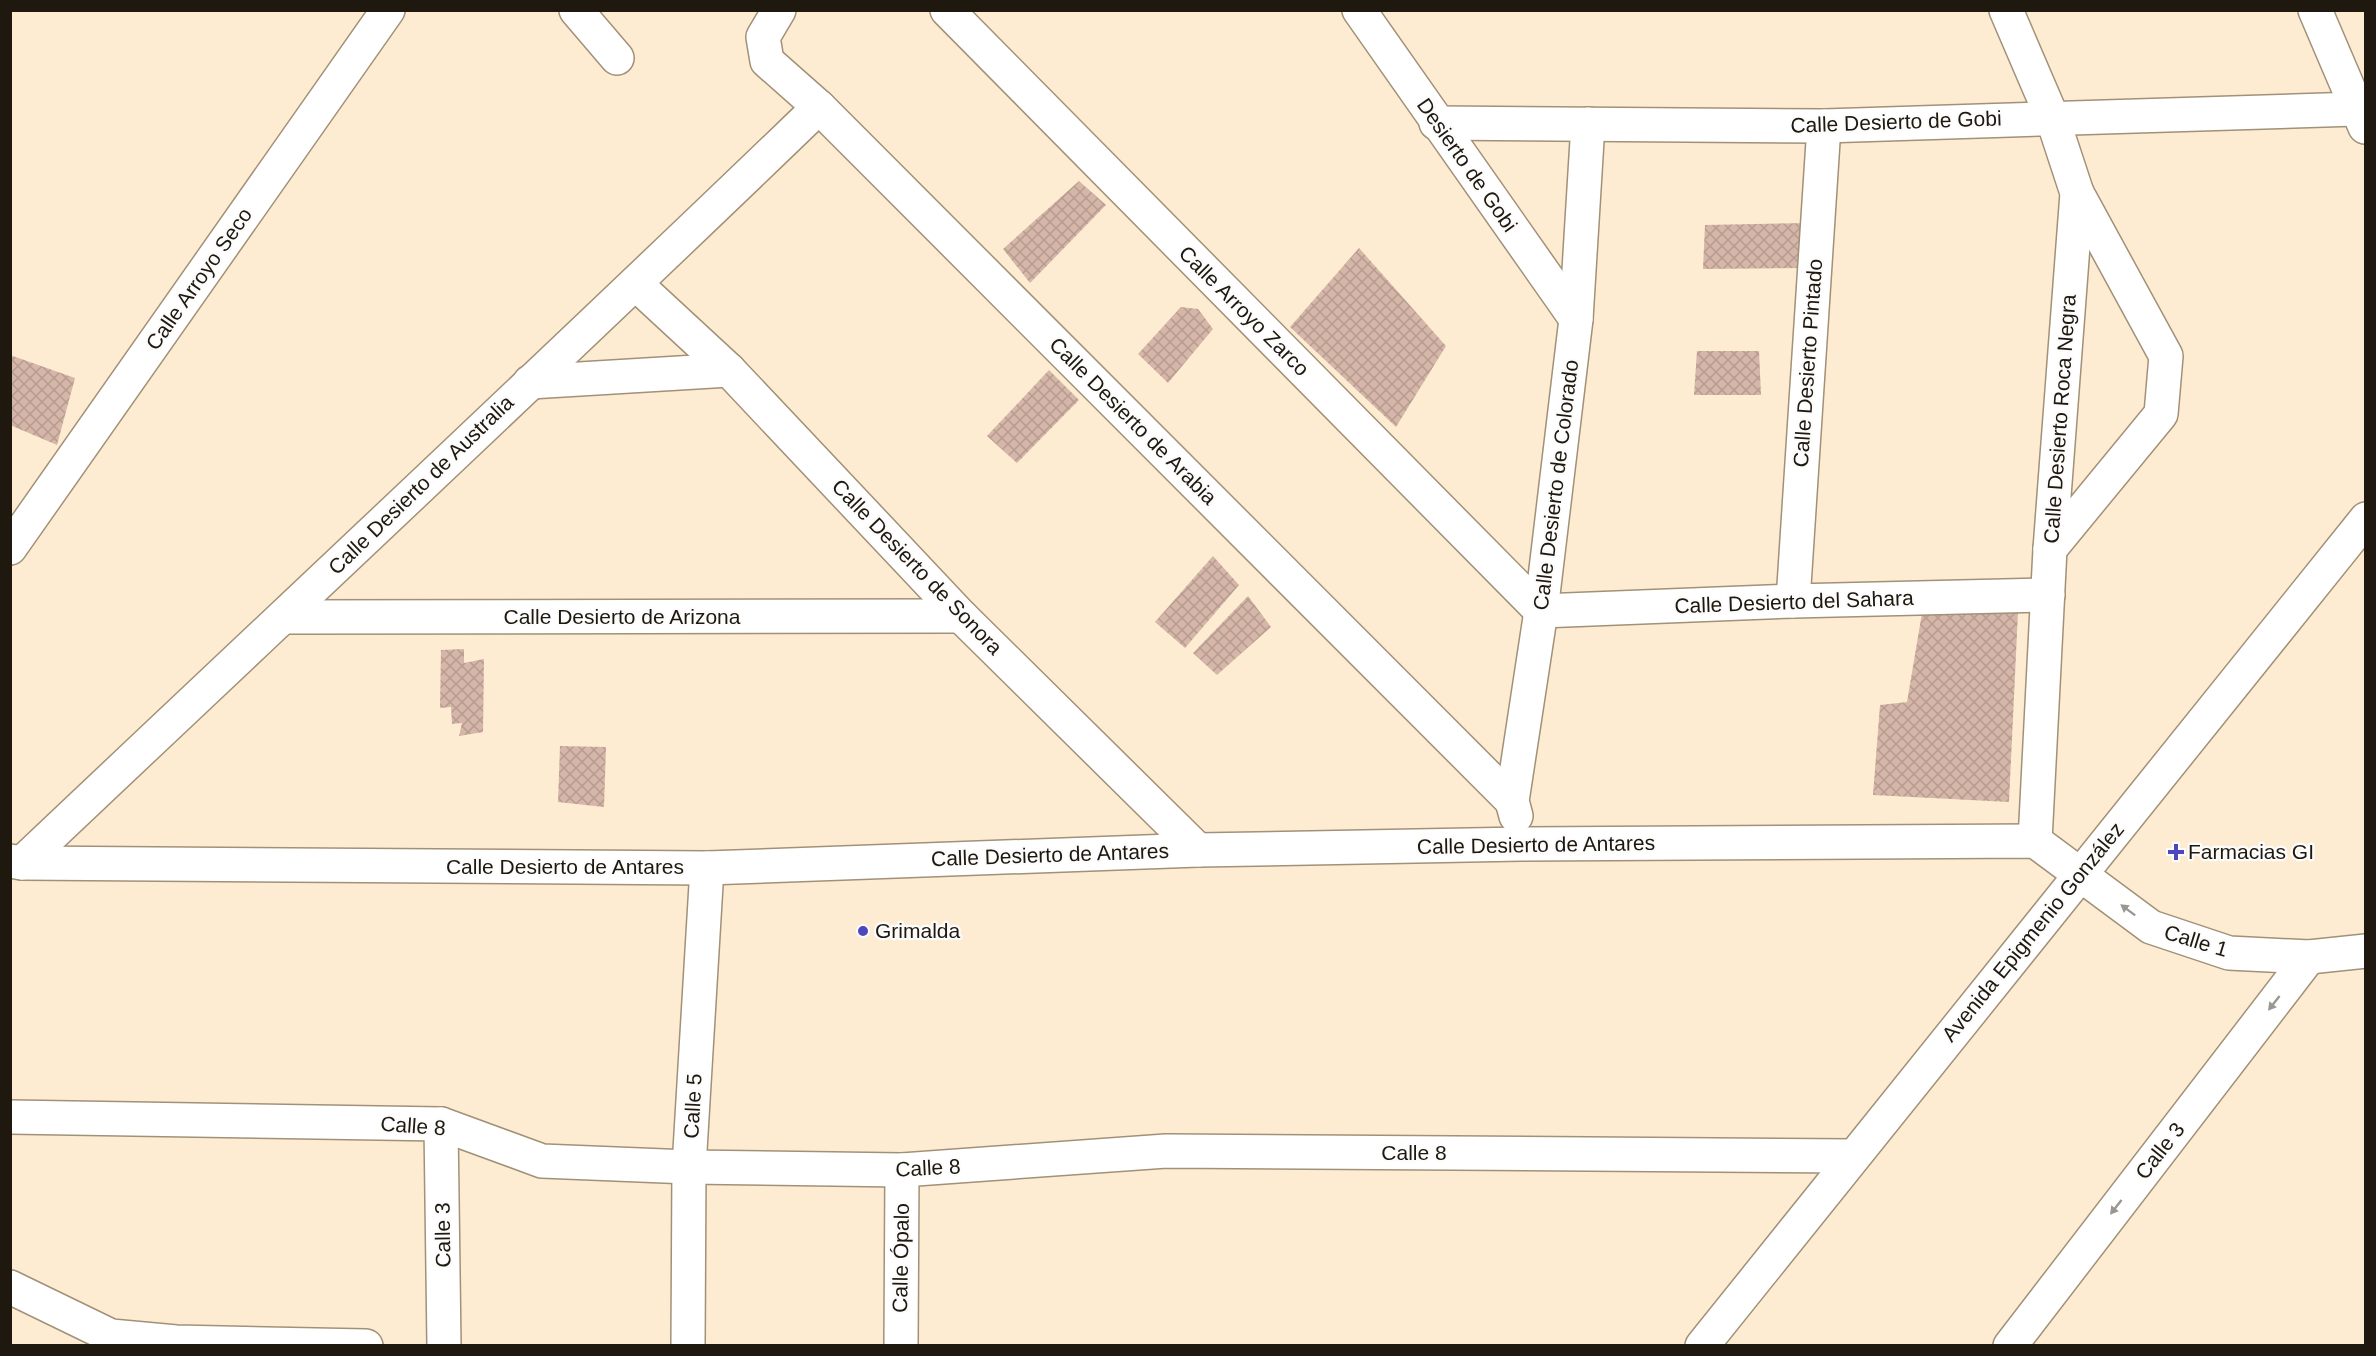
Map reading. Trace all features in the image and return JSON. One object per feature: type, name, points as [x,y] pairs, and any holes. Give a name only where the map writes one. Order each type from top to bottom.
[{"type":"street","name":"Calle Arroyo Seco","points":[[10,548],[388,10]]},
{"type":"street","points":[[576,10],[617,58]]},
{"type":"street","name":"Calle Arroyo Zarco","points":[[946,10],[1541,611]]},
{"type":"street","name":"Desierto de Gobi","points":[[1359,10],[1436,123],[1576,319]]},
{"type":"street","name":"Calle Desierto Roca Negra","points":[[2006,10],[2052,117],[2078,193],[2050,549],[2035,841]]},
{"type":"street","points":[[2315,10],[2362,113]]},
{"type":"street","name":"Calle Desierto de Arabia","points":[[771,24],[767,61],[819,107],[1512,801]]},
{"type":"street","name":"Calle Desierto de Australia","points":[[16,862],[283,616],[636,284],[819,107]]},
{"type":"street","name":"Calle Desierto de Gobi","points":[[1436,123],[1824,126],[2052,117],[2362,113]]},
{"type":"street","name":"Calle Desierto de Colorado","points":[[1522,844],[1512,801],[1541,611],[1576,319],[1588,124]]},
{"type":"street","name":"Calle Desierto Pintado","points":[[1793,601],[1824,126]]},
{"type":"street","points":[[2050,549],[2161,414],[2166,356],[2078,193]]},
{"type":"street","name":"Calle Desierto de Sonora","points":[[636,284],[729,370],[962,616],[1198,850]]},
{"type":"street","points":[[530,382],[729,370]]},
{"type":"street","name":"Avenida Epigmenio González","points":[[1702,1346],[2366,519]]},
{"type":"street","name":"Calle Desierto del Sahara","points":[[1541,611],[1793,601],[2048,595]]},
{"type":"street","name":"Calle Desierto de Arizona","points":[[283,616],[962,616]]},
{"type":"street","points":[[2035,841],[2080,874]]},
{"type":"street","name":"Calle Desierto de Antares","points":[[16,862],[707,868],[1198,850],[1522,844],[2035,841]]},
{"type":"street","name":"Calle 5","points":[[688,1346],[689,1167],[707,868]]},
{"type":"street","name":"Calle 1","points":[[2080,874],[2151,927],[2229,953],[2309,957],[2366,951]]},
{"type":"street","name":"Calle 3","points":[[2010,1346],[2309,957]]},
{"type":"street","name":"Calle 8","points":[[10,1117],[441,1124],[542,1161],[689,1167],[902,1170],[1166,1151],[1853,1156]]},
{"type":"street","name":"Calle 3","points":[[441,1124],[444,1346]]},
{"type":"street","name":"Calle Ópalo","points":[[900,1346],[902,1170]]},
{"type":"street","points":[[10,1287],[112,1341],[366,1346]]},
{"type":"building","points":[[1079,181],[1106,205],[1030,283],[1003,249]]},
{"type":"building","points":[[1808,223],[1801,268],[1703,269],[1705,225]]},
{"type":"building","points":[[1359,248],[1446,346],[1396,427],[1290,327]]},
{"type":"building","points":[[1181,307],[1198,309],[1213,329],[1168,383],[1138,354]]},
{"type":"building","points":[[1697,351],[1759,351],[1761,395],[1694,395]]},
{"type":"building","points":[[10,355],[75,378],[57,445],[10,425]]},
{"type":"building","points":[[1049,370],[1079,400],[1017,463],[987,436]]},
{"type":"building","points":[[1213,556],[1239,585],[1185,648],[1155,622]]},
{"type":"building","points":[[1248,596],[1271,627],[1217,675],[1193,653]]},
{"type":"building","points":[[2018,612],[2009,802],[1873,795],[1880,705],[1907,702],[1922,613]]},
{"type":"building","points":[[464,649],[464,663],[484,659],[483,732],[459,736],[462,723],[452,724],[451,707],[440,708],[441,650]]},
{"type":"building","points":[[560,746],[606,747],[604,807],[558,802]]},
{"type":"place","name":"Farmacias GI","points":[[2176,852]]},
{"type":"place","name":"Grimalda","points":[[863,931]]}]
